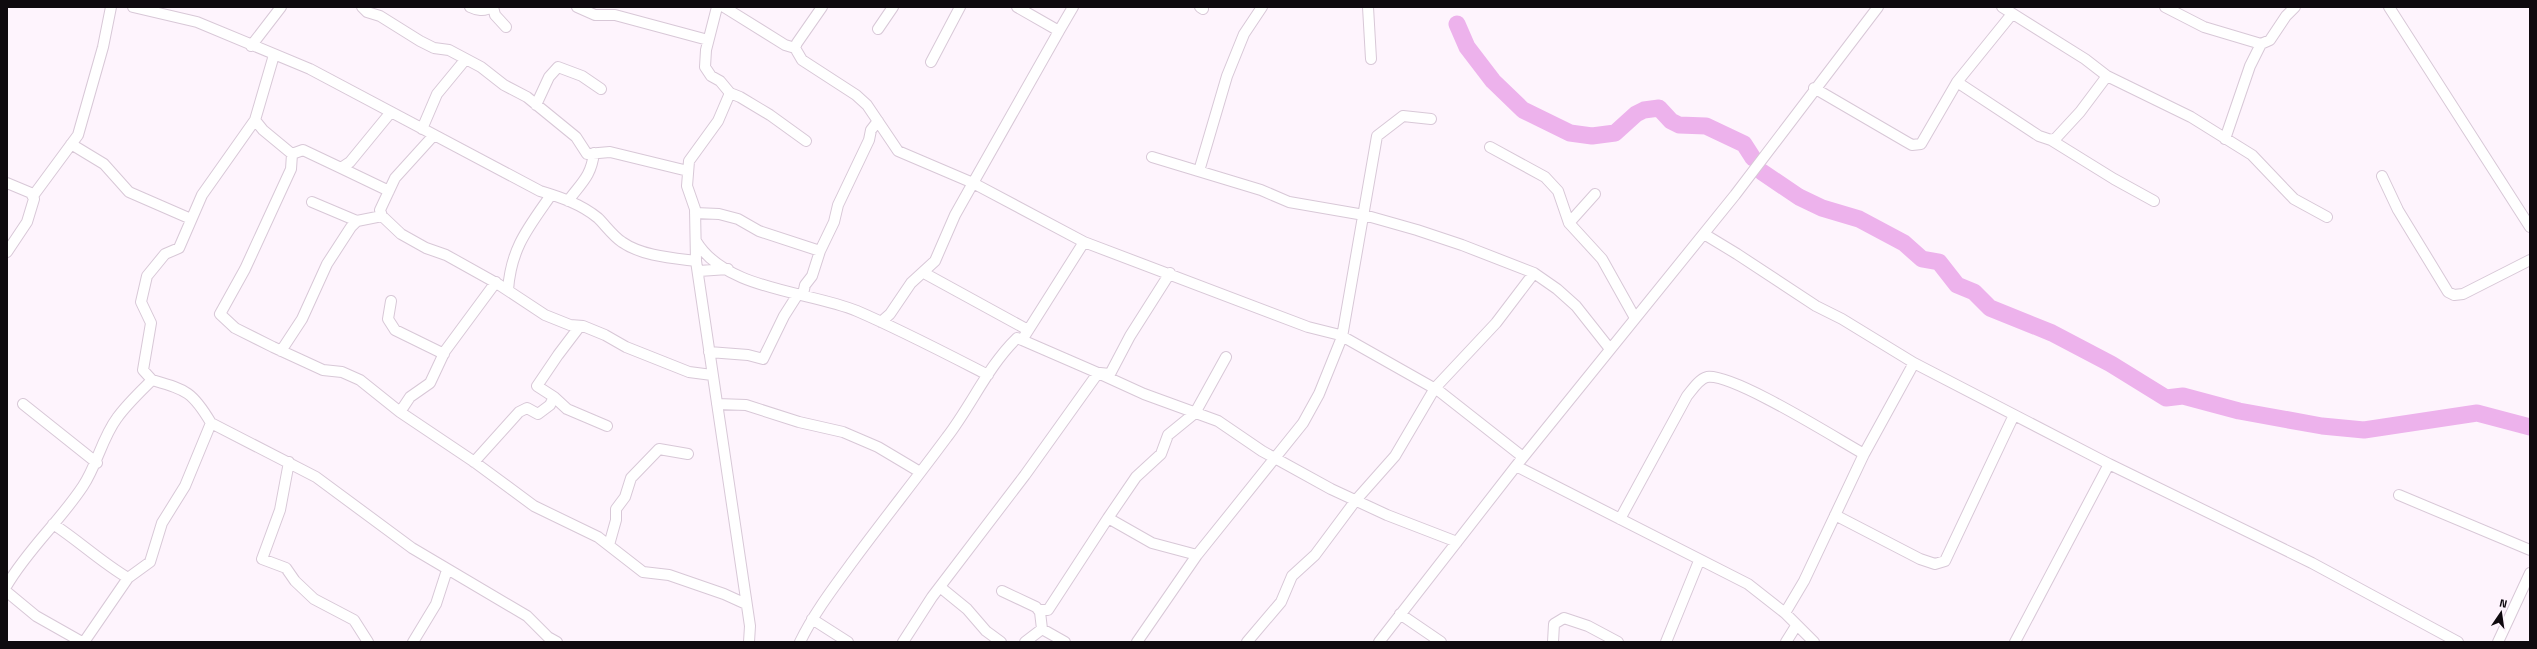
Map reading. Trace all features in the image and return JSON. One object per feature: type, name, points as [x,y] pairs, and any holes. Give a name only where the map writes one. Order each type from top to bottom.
[{"type":"street","points":[[7,252],[27,222],[33,209],[33,196],[78,134],[103,47],[111,7]]},
{"type":"street","points":[[133,7],[197,22],[251,46],[310,69],[540,192],[568,201],[588,210],[622,242],[634,248],[697,266],[728,270]]},
{"type":"street","points":[[251,46],[281,7]]},
{"type":"street","points":[[362,7],[367,12],[380,16],[420,41],[434,48],[449,50],[465,60],[481,67],[504,85],[527,97],[576,137],[587,154],[610,152],[688,171]]},
{"type":"street","points":[[470,7],[487,10],[491,7],[506,27]]},
{"type":"street","points":[[577,7],[595,15],[615,15],[708,40]]},
{"type":"street","points":[[717,7],[708,40],[705,67],[711,76],[720,81],[730,94],[740,96],[770,114],[806,141]]},
{"type":"street","points":[[724,7],[785,45],[795,48],[802,60],[856,95],[867,105],[898,151],[973,182],[1084,242],[1308,326],[1342,336],[1435,388],[1523,457]]},
{"type":"street","points":[[795,48],[822,7]]},
{"type":"street","points":[[878,29],[893,7]]},
{"type":"street","points":[[931,62],[960,7]]},
{"type":"street","points":[[1017,7],[1059,31]]},
{"type":"street","points":[[881,322],[890,314],[911,283],[924,273],[935,261],[944,246],[955,215],[1072,7]]},
{"type":"street","points":[[1199,171],[1227,76],[1244,34],[1262,7]]},
{"type":"street","points":[[1368,7],[1371,59]]},
{"type":"street","points":[[1379,642],[1523,457],[1704,234],[1814,88],[1878,7]]},
{"type":"street","points":[[2002,7],[2085,59],[2107,76],[2191,117],[2252,156],[2267,168],[2294,200],[2327,217]]},
{"type":"street","points":[[2165,7],[2204,27],[2261,44]]},
{"type":"street","points":[[2225,139],[2250,66],[2261,44],[2270,40],[2286,16],[2295,7]]},
{"type":"street","points":[[2389,7],[2528,219]]},
{"type":"street","points":[[1814,88],[1912,145],[1921,144],[1957,82],[2012,14]]},
{"type":"street","points":[[274,55],[255,120],[202,195],[179,248],[165,254],[147,276],[141,302],[151,323],[143,370],[152,380],[184,389],[202,408],[211,423],[316,477],[412,548],[527,616],[548,637],[557,642]]},
{"type":"street","points":[[422,129],[437,94],[465,60]]},
{"type":"street","points":[[536,105],[548,77],[558,67],[582,76],[601,89]]},
{"type":"street","points":[[2051,140],[2056,138],[2080,112],[2107,76]]},
{"type":"street","points":[[1957,82],[2040,136],[2051,140],[2114,179],[2154,201]]},
{"type":"street","points":[[730,94],[718,121],[689,161],[687,186],[695,213],[697,266],[746,604],[749,642]]},
{"type":"street","points":[[341,168],[350,162],[391,112]]},
{"type":"street","points":[[1137,642],[1197,555],[1274,457],[1303,423],[1313,407],[1342,336],[1377,136],[1403,116],[1431,119]]},
{"type":"street","points":[[255,120],[263,130],[292,154]]},
{"type":"street","points":[[709,352],[748,355],[763,359],[784,316],[801,294],[805,285],[812,276],[820,251],[871,130],[878,122]]},
{"type":"street","points":[[434,135],[395,178],[380,210],[382,216],[401,234],[426,248],[446,255],[496,282],[545,315],[570,325],[580,326],[689,372],[712,375]]},
{"type":"street","points":[[71,144],[104,164],[129,192],[191,219]]},
{"type":"street","points":[[1490,147],[1545,177],[1558,191],[1569,223],[1602,259],[1635,318]]},
{"type":"street","points":[[292,154],[303,150],[389,191]]},
{"type":"street","points":[[568,201],[582,187],[592,168],[594,153]]},
{"type":"street","points":[[292,154],[291,169],[245,269],[220,314],[235,328],[281,351],[323,370],[342,372],[360,380],[400,412],[474,462],[534,506],[598,536],[644,572],[669,575],[724,594],[746,604]]},
{"type":"street","points":[[1152,157],[1261,190],[1290,202],[1364,215],[1462,244],[1534,273],[1557,289],[1576,306],[1610,349]]},
{"type":"street","points":[[2382,176],[2398,210],[2448,292],[2454,295],[2463,294],[2530,260]]},
{"type":"street","points":[[7,183],[31,193],[33,196]]},
{"type":"street","points":[[1569,223],[1595,194]]},
{"type":"street","points":[[508,290],[509,274],[522,235],[551,195]]},
{"type":"street","points":[[312,202],[357,221],[382,216]]},
{"type":"street","points":[[695,213],[719,214],[738,219],[759,231],[820,251]]},
{"type":"street","points":[[281,351],[302,319],[327,264],[357,221]]},
{"type":"street","points":[[1704,234],[1816,306],[1842,319],[1914,363],[2109,464],[2312,563],[2458,642]]},
{"type":"street","points":[[696,241],[703,253],[728,270],[772,287],[839,304],[881,322],[988,375]]},
{"type":"street","points":[[1022,340],[1084,242]]},
{"type":"street","points":[[924,273],[1028,330]]},
{"type":"street","points":[[1098,373],[1110,374],[1130,336],[1170,273]]},
{"type":"street","points":[[1247,642],[1281,602],[1292,576],[1315,555],[1356,500],[1395,456],[1435,388],[1496,323],[1534,273]]},
{"type":"street","points":[[400,412],[410,397],[430,383],[444,354],[496,282]]},
{"type":"street","points":[[391,301],[388,319],[396,330],[444,354]]},
{"type":"street","points":[[580,326],[558,355],[538,386],[568,409],[607,426]]},
{"type":"street","points":[[800,642],[812,619],[948,436],[988,375],[1017,338],[1144,394],[1218,421],[1274,457],[1331,489],[1387,515],[1457,542]]},
{"type":"street","points":[[1002,592],[1025,600],[1039,610],[1048,610],[1136,477],[1161,454],[1168,435],[1194,412],[1226,357]]},
{"type":"street","points":[[1785,613],[1804,581],[1864,454],[1914,363]]},
{"type":"street","points":[[903,642],[940,587],[1025,476],[1098,373]]},
{"type":"street","points":[[1620,519],[1687,396],[1702,380],[1708,377],[1732,383],[1767,398],[1864,454]]},
{"type":"street","points":[[7,585],[10,571],[53,524],[82,487],[97,463],[105,438],[117,418],[152,380]]},
{"type":"street","points":[[474,462],[518,412],[527,408],[538,414],[550,405],[554,398]]},
{"type":"street","points":[[23,404],[97,463]]},
{"type":"street","points":[[717,404],[746,405],[799,422],[843,432],[878,447],[920,472]]},
{"type":"street","points":[[1836,515],[1920,559],[1935,564],[1945,561],[2014,415]]},
{"type":"street","points":[[7,592],[36,616],[83,642],[128,578],[150,562],[162,523],[185,486],[211,423]]},
{"type":"street","points":[[609,545],[616,520],[616,509],[625,496],[630,478],[640,466],[646,464],[659,449],[688,454]]},
{"type":"street","points":[[289,462],[280,510],[262,559],[286,568],[295,581],[314,599],[354,620],[368,642]]},
{"type":"street","points":[[2015,642],[2109,464]]},
{"type":"street","points":[[1516,466],[1699,561],[1748,584],[1785,613],[1796,626],[1814,642]]},
{"type":"street","points":[[2399,495],[2530,550]]},
{"type":"street","points":[[1108,518],[1152,543],[1197,555]]},
{"type":"street","points":[[53,524],[84,545],[106,565],[128,578]]},
{"type":"street","points":[[1666,642],[1699,561]]},
{"type":"street","points":[[413,642],[436,604],[447,570]]},
{"type":"street","points":[[2498,642],[2530,572]]},
{"type":"street","points":[[940,587],[967,609],[986,632],[1001,642]]},
{"type":"street","points":[[1039,610],[1042,629]]},
{"type":"street","points":[[1400,614],[1441,642]]},
{"type":"street","points":[[1552,642],[1554,624],[1564,618],[1588,626],[1618,642]]},
{"type":"street","points":[[812,619],[848,642]]},
{"type":"street","points":[[1786,642],[1796,626]]},
{"type":"street","points":[[1025,642],[1042,629]]},
{"type":"street","points":[[1042,629],[1065,642]]},
{"type":"waterway","points":[[1457,24],[1467,47],[1493,81],[1523,110],[1570,133],[1592,136],[1615,133],[1636,114],[1644,110],[1659,108],[1671,121],[1679,125],[1706,126],[1744,144],[1753,158]]},
{"type":"waterway","points":[[1762,172],[1799,197],[1822,208],[1859,219],[1904,243],[1922,259],[1939,262],[1957,285],[1974,292],[1990,308],[2052,333],[2111,364],[2166,398],[2183,396],[2239,411],[2322,426],[2364,430],[2477,413],[2530,427]]}]
